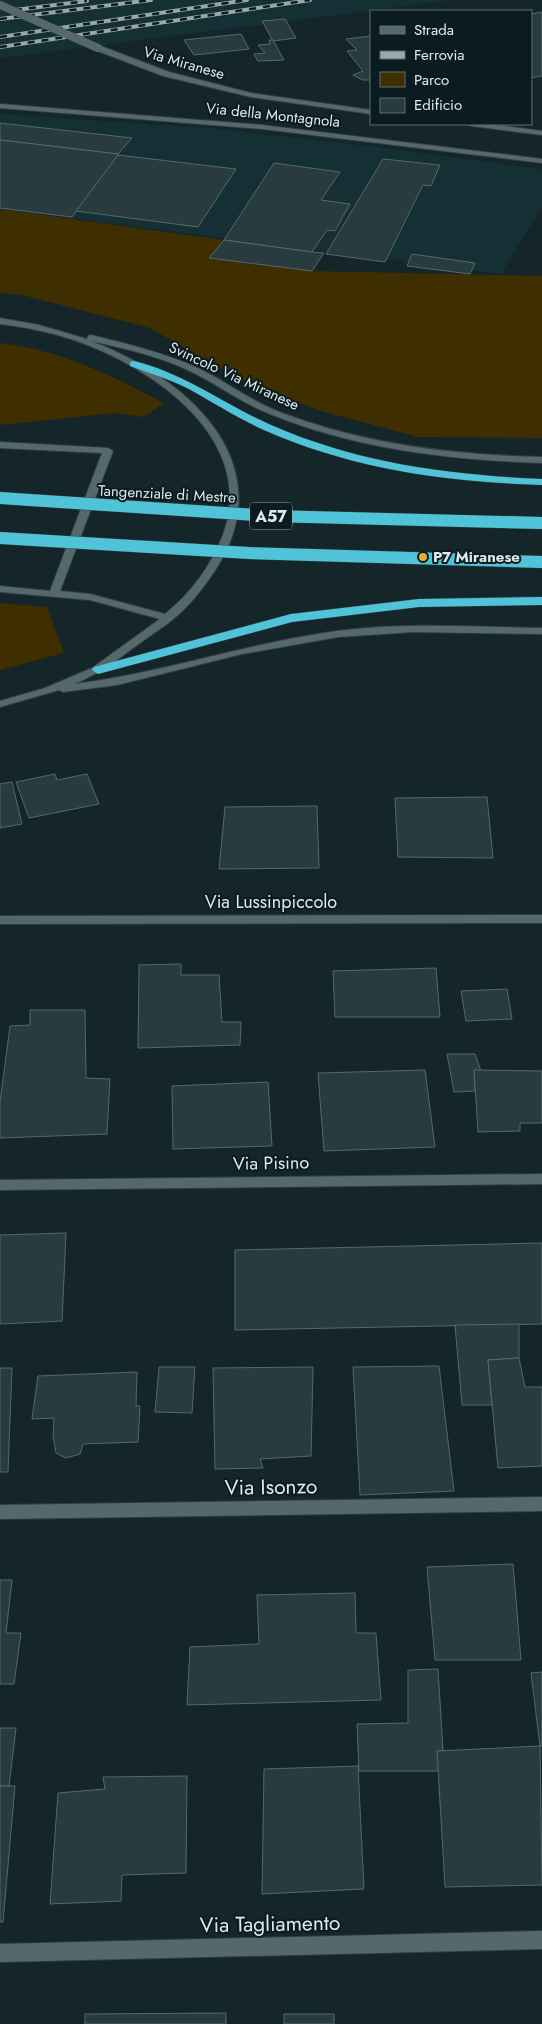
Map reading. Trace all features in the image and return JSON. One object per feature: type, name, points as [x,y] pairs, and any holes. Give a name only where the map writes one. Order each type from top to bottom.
[{"type":"highway","points":[[134,364],[190,386],[213,401],[268,428],[325,451],[401,470],[486,481],[542,482]]},
{"type":"highway","name":"Tangenziale di Mestre","points":[[0,498],[270,516],[542,523]]},
{"type":"highway","name":"A57","points":[[0,538],[249,554],[542,562]]},
{"type":"highway","points":[[98,670],[292,618],[419,603],[542,601]]},
{"type":"street","name":"Via Miranese","points":[[0,5],[98,48],[166,74],[251,96],[370,112]]},
{"type":"street","name":"Via della Montagnola","points":[[0,106],[271,128],[542,161]]},
{"type":"street","points":[[480,125],[542,133]]},
{"type":"street","points":[[0,321],[63,332],[134,364],[174,389],[205,418],[226,451],[234,482],[234,516],[223,550],[201,584],[169,618],[98,670],[47,691],[0,704]]},
{"type":"street","name":"Svincolo Via Miranese","points":[[63,332],[140,349],[197,371],[274,412],[395,448],[542,460]]},
{"type":"street","points":[[0,445],[108,452],[54,594]]},
{"type":"street","points":[[0,590],[90,597],[169,618]]},
{"type":"street","points":[[47,691],[117,682],[242,651],[338,634],[413,629],[542,631]]},
{"type":"street","points":[[0,711],[21,699]]},
{"type":"street","name":"Via Lussinpiccolo","points":[[0,920],[542,919]]},
{"type":"street","name":"Via Pisino","points":[[0,1185],[542,1179]]},
{"type":"street","name":"Via Isonzo","points":[[0,1512],[542,1504]]},
{"type":"street","name":"Via Tagliamento","points":[[0,1953],[542,1940]]},
{"type":"shaded area","points":[[0,0],[452,0],[370,10],[0,58]]},
{"type":"shaded area","points":[[0,114],[208,128],[384,148],[542,169],[542,207],[501,274],[0,209]]},
{"type":"green space","points":[[0,209],[224,240],[209,258],[312,271],[542,276],[542,438],[418,437],[321,411],[252,386],[150,328],[22,295],[0,293]]},
{"type":"green space","points":[[0,343],[44,351],[85,365],[164,403],[143,417],[116,413],[0,425]]},
{"type":"green space","points":[[0,603],[47,607],[64,653],[0,670]]},
{"type":"building","points":[[542,12],[542,76],[532,78],[532,14]]},
{"type":"building","points":[[285,19],[296,38],[273,41],[262,21]]},
{"type":"building","points":[[241,34],[249,49],[194,55],[184,40]]},
{"type":"building","points":[[370,36],[370,80],[363,80],[353,75],[363,71],[347,51],[357,50],[346,39]]},
{"type":"building","points":[[269,40],[273,40],[284,60],[258,61],[254,54],[265,53],[258,45],[270,44]]},
{"type":"building","points":[[0,123],[132,138],[118,154],[0,140]]},
{"type":"building","points":[[0,140],[119,154],[72,217],[0,208]]},
{"type":"building","points":[[118,155],[236,169],[198,227],[76,211]]},
{"type":"building","points":[[383,159],[440,165],[431,186],[423,185],[385,262],[326,254]]},
{"type":"building","points":[[274,163],[340,172],[321,200],[350,204],[335,231],[327,230],[312,252],[224,240]]},
{"type":"building","points":[[224,240],[324,253],[312,271],[209,258]]},
{"type":"building","points":[[412,254],[475,263],[470,274],[407,266]]},
{"type":"building","points":[[55,774],[57,780],[87,774],[99,804],[29,818],[16,782]]},
{"type":"building","points":[[12,782],[22,824],[0,828],[0,784]]},
{"type":"building","points":[[487,797],[493,858],[398,857],[395,798]]},
{"type":"building","points":[[317,806],[319,868],[219,869],[225,807]]},
{"type":"building","points":[[181,964],[181,975],[219,975],[222,1022],[241,1022],[240,1045],[138,1048],[139,965]]},
{"type":"building","points":[[436,968],[440,1017],[335,1017],[333,971]]},
{"type":"building","points":[[507,989],[512,1019],[466,1021],[461,991]]},
{"type":"building","points":[[30,1010],[85,1010],[86,1078],[110,1079],[107,1134],[0,1138],[0,1102],[10,1026],[30,1025]]},
{"type":"building","points":[[447,1054],[475,1054],[481,1071],[474,1070],[475,1091],[454,1092]]},
{"type":"building","points":[[425,1070],[435,1147],[324,1151],[318,1073]]},
{"type":"building","points":[[474,1070],[542,1071],[542,1123],[520,1123],[520,1131],[478,1132]]},
{"type":"building","points":[[268,1082],[272,1146],[173,1149],[172,1086]]},
{"type":"building","points":[[66,1233],[62,1321],[0,1324],[0,1235]]},
{"type":"building","points":[[542,1243],[542,1324],[235,1330],[235,1250]]},
{"type":"building","points":[[519,1324],[519,1358],[488,1360],[492,1405],[462,1405],[455,1325]]},
{"type":"building","points":[[519,1358],[525,1387],[542,1387],[542,1466],[498,1468],[488,1360]]},
{"type":"building","points":[[439,1366],[454,1491],[360,1495],[353,1367]]},
{"type":"building","points":[[159,1367],[195,1367],[192,1413],[155,1412]]},
{"type":"building","points":[[313,1367],[311,1456],[260,1459],[263,1468],[215,1469],[213,1368]]},
{"type":"building","points":[[0,1368],[12,1368],[8,1472],[0,1472]]},
{"type":"building","points":[[137,1372],[136,1406],[140,1406],[138,1442],[83,1444],[80,1454],[66,1458],[56,1453],[53,1436],[54,1418],[32,1419],[38,1376]]},
{"type":"building","points":[[513,1564],[521,1660],[435,1660],[427,1567]]},
{"type":"building","points":[[0,1580],[12,1580],[6,1633],[21,1633],[14,1684],[0,1684]]},
{"type":"building","points":[[355,1593],[356,1633],[376,1633],[381,1700],[187,1705],[190,1647],[259,1644],[257,1595]]},
{"type":"building","points":[[438,1669],[443,1751],[437,1751],[439,1771],[359,1771],[357,1724],[408,1723],[408,1670]]},
{"type":"building","points":[[542,1672],[542,1746],[540,1746],[531,1673]]},
{"type":"building","points":[[0,1728],[16,1728],[9,1786],[0,1786]]},
{"type":"building","points":[[540,1746],[542,1885],[445,1887],[437,1751]]},
{"type":"building","points":[[358,1766],[364,1889],[262,1894],[264,1769]]},
{"type":"building","points":[[187,1776],[186,1873],[122,1875],[121,1901],[50,1904],[58,1793],[105,1789],[103,1777]]},
{"type":"building","points":[[0,1786],[15,1786],[3,1922],[0,1922]]},
{"type":"building","points":[[226,2013],[226,2024],[85,2024],[85,2014]]},
{"type":"building","points":[[284,2014],[334,2014],[334,2024],[284,2024]]},
{"type":"railway","points":[[0,19],[151,0]]},
{"type":"railway","points":[[0,37],[247,0]]},
{"type":"railway","points":[[0,47],[310,0]]},
{"type":"railway","points":[[15,10],[87,1]]},
{"type":"place","name":"P7 Miranese","points":[[423,557]]}]
